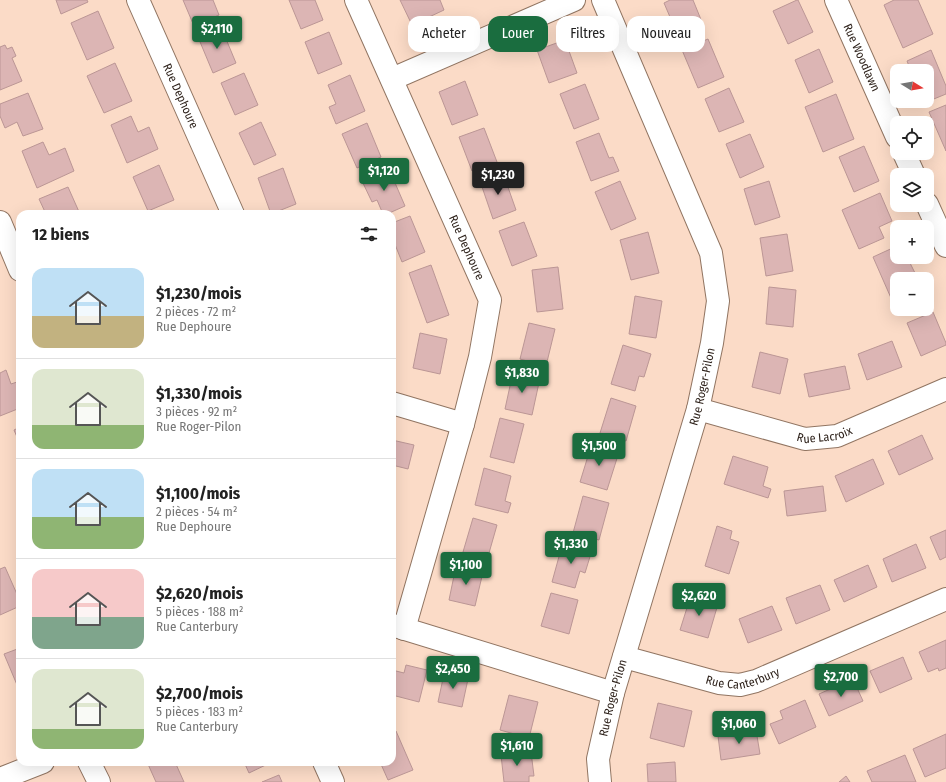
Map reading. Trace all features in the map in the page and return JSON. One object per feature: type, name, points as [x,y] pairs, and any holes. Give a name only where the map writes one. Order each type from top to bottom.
[{"type":"street","name":"Rue Dephoure","points":[[138,0],[231,210]]},
{"type":"street","name":"Rue Dephoure","points":[[356,0],[490,300],[480,357],[463,424],[398,627]]},
{"type":"street","points":[[392,80],[574,0]]},
{"type":"street","name":"Rue Roger-Pilon","points":[[600,782],[598,758],[612,693],[698,409],[712,343],[718,301],[711,253],[603,0]]},
{"type":"street","name":"Rue Woodlawn","points":[[836,0],[890,120]]},
{"type":"street","points":[[931,212],[946,246]]},
{"type":"street","points":[[0,222],[16,260]]},
{"type":"street","name":"Rue Lacroix","points":[[698,409],[805,439],[837,436],[946,389]]},
{"type":"street","points":[[396,404],[463,424]]},
{"type":"street","name":"Rue Canterbury","points":[[624,657],[719,683],[740,685],[756,681],[946,599]]},
{"type":"street","points":[[398,627],[612,693]]},
{"type":"street","points":[[0,779],[33,766]]},
{"type":"street","points":[[91,766],[99,782]]},
{"type":"street","points":[[326,766],[333,782]]},
{"type":"building","points":[[56,0],[87,0],[88,2],[61,14]]},
{"type":"building","points":[[183,0],[213,0],[219,15],[194,26]]},
{"type":"building","points":[[289,0],[315,0],[323,20],[301,29]]},
{"type":"building","points":[[400,0],[440,0],[444,10],[431,16],[408,17]]},
{"type":"building","points":[[670,0],[693,0],[700,16],[670,16],[664,3]]},
{"type":"building","points":[[797,0],[813,32],[788,44],[773,11]]},
{"type":"building","points":[[894,0],[918,0],[933,34],[903,48],[884,5]]},
{"type":"building","points":[[98,11],[114,48],[87,60],[71,23]]},
{"type":"building","points":[[221,27],[236,63],[213,73],[198,37]]},
{"type":"building","points":[[329,32],[342,64],[318,74],[305,42]]},
{"type":"building","points":[[708,39],[724,77],[698,88],[683,52],[705,52],[705,40]]},
{"type":"building","points":[[556,43],[556,52],[569,52],[577,73],[549,83],[538,52],[548,52],[548,46]]},
{"type":"building","points":[[5,45],[7,49],[12,47],[16,56],[12,58],[22,81],[0,90],[0,47]]},
{"type":"building","points":[[819,49],[833,82],[809,93],[795,60]]},
{"type":"building","points":[[931,50],[946,86],[946,94],[934,99],[934,64],[908,64],[907,61]]},
{"type":"building","points":[[115,63],[132,101],[104,113],[87,76]]},
{"type":"building","points":[[244,73],[258,105],[235,115],[221,83]]},
{"type":"building","points":[[350,75],[365,111],[336,124],[329,107],[336,104],[328,85]]},
{"type":"building","points":[[465,81],[478,115],[452,125],[439,92]]},
{"type":"building","points":[[585,84],[599,119],[574,129],[560,94]]},
{"type":"building","points":[[729,88],[744,122],[719,132],[705,99]]},
{"type":"building","points":[[28,93],[43,129],[23,136],[17,122],[5,128],[0,116],[0,104]]},
{"type":"building","points":[[836,94],[854,139],[823,152],[805,107]]},
{"type":"building","points":[[946,105],[946,151],[934,123],[934,116],[931,116],[929,112]]},
{"type":"building","points":[[131,116],[138,132],[149,127],[158,149],[127,163],[111,125]]},
{"type":"building","points":[[261,122],[276,155],[254,165],[239,133]]},
{"type":"building","points":[[367,123],[381,157],[357,168],[342,134]]},
{"type":"building","points":[[484,128],[497,162],[472,171],[459,137]]},
{"type":"building","points":[[599,133],[609,158],[613,157],[619,171],[591,181],[576,142]]},
{"type":"building","points":[[750,134],[764,167],[740,178],[726,144]]},
{"type":"building","points":[[43,142],[49,155],[65,148],[74,171],[37,188],[22,151]]},
{"type":"building","points":[[864,146],[879,181],[854,192],[839,157]]},
{"type":"building","points":[[159,165],[174,200],[148,210],[133,177]]},
{"type":"building","points":[[283,168],[296,204],[281,210],[270,210],[258,178]]},
{"type":"building","points":[[389,169],[405,206],[396,210],[381,210],[377,200],[372,202],[362,181]]},
{"type":"building","points":[[503,173],[516,210],[493,219],[480,181]]},
{"type":"building","points":[[620,181],[636,219],[611,230],[595,192]]},
{"type":"building","points":[[769,181],[780,217],[755,225],[744,189]]},
{"type":"building","points":[[68,187],[78,210],[44,210],[39,199]]},
{"type":"building","points":[[880,193],[892,220],[879,227],[884,238],[859,249],[842,210]]},
{"type":"building","points":[[410,216],[425,252],[402,262],[396,247],[396,221]]},
{"type":"building","points":[[524,222],[537,256],[512,266],[499,231]]},
{"type":"building","points":[[648,232],[659,273],[631,280],[620,240]]},
{"type":"building","points":[[787,234],[793,271],[766,276],[760,238]]},
{"type":"building","points":[[890,249],[890,264],[910,264],[914,272],[890,272],[890,296],[873,257]]},
{"type":"building","points":[[431,265],[449,315],[427,323],[409,273]]},
{"type":"building","points":[[558,267],[563,309],[537,312],[532,270]]},
{"type":"building","points":[[769,287],[796,290],[793,327],[766,324]]},
{"type":"building","points":[[635,296],[662,301],[656,338],[629,334]]},
{"type":"building","points":[[934,314],[946,345],[921,356],[907,323],[924,316],[934,316]]},
{"type":"building","points":[[529,323],[555,329],[546,366],[520,359]]},
{"type":"building","points":[[420,333],[447,339],[440,374],[413,368]]},
{"type":"building","points":[[892,341],[902,367],[867,380],[858,354]]},
{"type":"building","points":[[623,345],[651,354],[644,377],[639,376],[635,391],[611,384]]},
{"type":"building","points":[[760,352],[788,359],[780,394],[752,387]]},
{"type":"building","points":[[845,366],[850,389],[809,397],[804,374]]},
{"type":"building","points":[[6,370],[11,384],[16,382],[16,410],[0,416],[0,373]]},
{"type":"building","points":[[513,372],[540,378],[532,415],[505,409]]},
{"type":"building","points":[[611,398],[636,406],[626,441],[600,433]]},
{"type":"building","points":[[500,418],[524,424],[514,463],[490,457]]},
{"type":"building","points":[[922,435],[933,459],[899,475],[888,451]]},
{"type":"building","points":[[396,441],[414,445],[408,469],[396,466]]},
{"type":"building","points":[[592,443],[619,452],[607,490],[580,482]]},
{"type":"building","points":[[733,456],[768,467],[763,486],[771,489],[768,498],[724,484]]},
{"type":"building","points":[[873,459],[884,484],[846,502],[835,476]]},
{"type":"building","points":[[484,468],[511,476],[505,501],[511,503],[508,513],[475,505]]},
{"type":"building","points":[[823,486],[826,511],[787,516],[784,491]]},
{"type":"building","points":[[583,496],[609,503],[599,540],[573,533]]},
{"type":"building","points":[[473,518],[497,525],[487,560],[463,552]]},
{"type":"building","points":[[717,526],[732,531],[730,539],[739,542],[729,574],[705,566]]},
{"type":"building","points":[[946,530],[946,557],[940,560],[930,537]]},
{"type":"building","points":[[563,542],[592,550],[585,573],[580,571],[575,588],[552,582]]},
{"type":"building","points":[[916,544],[926,568],[892,582],[883,559]]},
{"type":"building","points":[[868,565],[877,587],[844,602],[834,580]]},
{"type":"building","points":[[456,566],[483,572],[475,606],[449,600]]},
{"type":"building","points":[[5,567],[16,592],[16,608],[0,615],[0,569]]},
{"type":"building","points":[[820,585],[830,610],[796,624],[786,598]]},
{"type":"building","points":[[551,593],[578,600],[569,634],[541,626]]},
{"type":"building","points":[[691,595],[718,604],[708,638],[680,630]]},
{"type":"building","points":[[772,606],[782,630],[748,643],[739,619]]},
{"type":"building","points":[[946,640],[946,668],[939,671],[938,668],[928,672],[919,652]]},
{"type":"building","points":[[16,650],[16,682],[4,654]]},
{"type":"building","points":[[903,657],[912,679],[880,693],[870,671]]},
{"type":"building","points":[[406,665],[427,670],[419,702],[396,696],[396,671],[404,673]]},
{"type":"building","points":[[444,674],[468,679],[462,707],[438,702]]},
{"type":"building","points":[[853,679],[863,701],[829,716],[819,694]]},
{"type":"building","points":[[509,695],[538,702],[529,738],[500,730]]},
{"type":"building","points":[[805,700],[816,727],[779,744],[770,724],[783,719],[780,711]]},
{"type":"building","points":[[658,703],[692,711],[684,747],[650,738]]},
{"type":"building","points":[[756,730],[760,754],[721,760],[718,736]]},
{"type":"building","points":[[396,731],[413,770],[388,780],[382,766],[396,766]]},
{"type":"building","points":[[946,734],[946,768],[925,777],[913,749]]},
{"type":"building","points":[[531,752],[534,776],[529,776],[529,782],[504,782],[501,755]]},
{"type":"building","points":[[905,755],[916,782],[872,782],[867,771]]},
{"type":"building","points":[[675,762],[676,782],[648,782],[647,764]]},
{"type":"building","points":[[149,766],[177,766],[184,782],[156,782]]},
{"type":"building","points":[[246,766],[264,766],[249,773]]},
{"type":"building","points":[[279,775],[282,782],[262,782]]},
{"type":"building","points":[[846,776],[850,782],[839,782]]}]
